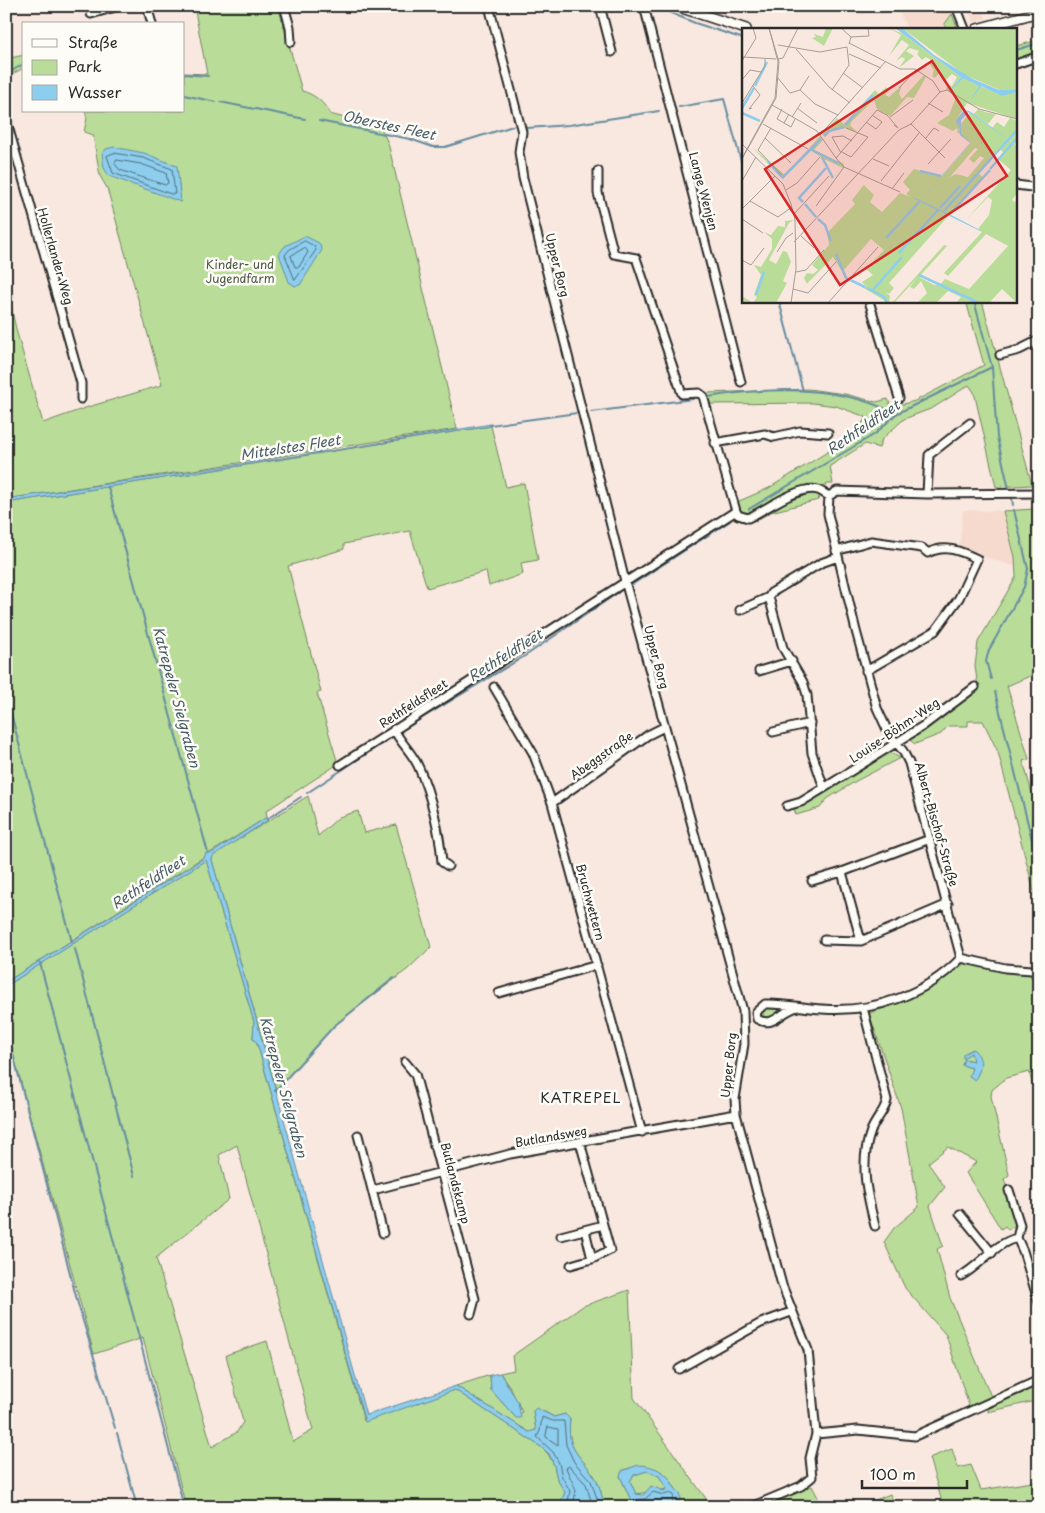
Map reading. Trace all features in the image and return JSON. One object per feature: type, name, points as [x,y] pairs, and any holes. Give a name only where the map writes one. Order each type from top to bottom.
[{"type":"street","points":[[90,14],[119,6]]},
{"type":"street","points":[[147,6],[151,22]]},
{"type":"street","points":[[284,6],[290,27],[291,42]]},
{"type":"street","name":"Upper Borg","points":[[489,6],[522,132],[519,152],[523,178],[560,317],[625,581],[743,1011],[744,1044],[735,1099],[736,1114],[782,1285],[791,1312],[808,1350],[816,1434],[810,1458],[812,1477],[801,1486],[751,1507]]},
{"type":"street","points":[[600,6],[612,52]]},
{"type":"street","name":"Lange Wenjen","points":[[644,6],[741,382]]},
{"type":"street","points":[[676,6],[695,10],[743,28]]},
{"type":"street","points":[[956,6],[965,28]]},
{"type":"street","points":[[981,28],[1039,12]]},
{"type":"street","points":[[1018,63],[1039,56]]},
{"type":"street","name":"Hollerlander Weg","points":[[6,119],[81,383],[81,399]]},
{"type":"street","points":[[598,172],[598,193],[614,254],[636,258],[682,394],[699,393],[703,396],[738,515],[748,518],[787,497],[808,490],[818,490],[828,499],[837,491],[928,494],[1039,493]]},
{"type":"street","points":[[1018,185],[1039,188]]},
{"type":"street","points":[[869,302],[899,398]]},
{"type":"street","points":[[1000,355],[1020,350],[1039,340]]},
{"type":"street","points":[[928,494],[929,454],[970,423]]},
{"type":"street","points":[[716,443],[765,434],[774,437],[800,431],[828,433]]},
{"type":"street","name":"Albert-Bischof-Straße","points":[[828,499],[837,554],[866,671],[884,724],[909,763],[961,958]]},
{"type":"street","name":"Rethfeldsfleet","points":[[340,765],[736,511]]},
{"type":"street","points":[[740,610],[770,596],[771,593],[837,554],[871,541],[922,548],[928,553],[938,548],[954,550],[977,559],[959,598],[935,631],[866,671]]},
{"type":"street","points":[[770,596],[783,648],[803,682],[807,695],[812,753],[824,788]]},
{"type":"street","points":[[759,671],[792,661]]},
{"type":"street","name":"Bruchwettern","points":[[494,687],[533,753],[552,803],[642,1132]]},
{"type":"street","name":"Louise-Böhm-Weg","points":[[787,806],[801,802],[896,743],[942,713],[975,687]]},
{"type":"street","points":[[773,732],[810,723]]},
{"type":"street","name":"Abeggstraße","points":[[552,803],[648,735],[664,727]]},
{"type":"street","points":[[394,729],[400,742],[410,752],[419,768],[440,838],[442,862],[448,866]]},
{"type":"street","points":[[812,881],[842,872],[930,839]]},
{"type":"street","points":[[842,872],[861,942]]},
{"type":"street","points":[[824,940],[861,942],[948,904]]},
{"type":"street","points":[[743,1011],[756,1012],[765,1004],[842,1010],[863,1008],[909,995],[945,973],[961,958],[1005,968],[1032,970],[1039,974]]},
{"type":"street","points":[[499,993],[596,965]]},
{"type":"street","points":[[756,1012],[757,1020],[768,1024],[783,1012],[798,1007]]},
{"type":"street","points":[[863,1008],[887,1100],[869,1135],[865,1160],[866,1188],[875,1226]]},
{"type":"street","name":"Butlandskamp","points":[[405,1062],[415,1074],[475,1299],[472,1314]]},
{"type":"street","name":"Butlandsweg","points":[[373,1190],[510,1154],[736,1114]]},
{"type":"street","points":[[358,1135],[383,1233]]},
{"type":"street","points":[[571,1265],[592,1259],[610,1250],[580,1142]]},
{"type":"street","points":[[1009,1190],[1020,1225],[1017,1238],[1023,1251],[1039,1303]]},
{"type":"street","points":[[960,1214],[992,1253]]},
{"type":"street","points":[[561,1236],[603,1225]]},
{"type":"street","points":[[585,1230],[592,1259]]},
{"type":"street","points":[[961,1276],[974,1269],[1004,1240],[1017,1238]]},
{"type":"street","points":[[679,1369],[762,1324],[791,1312]]},
{"type":"street","points":[[816,1434],[858,1430],[915,1436],[1039,1380]]},
{"type":"shaded area","points":[[908,6],[946,6],[952,14],[957,28],[907,28],[899,11]]},
{"type":"shaded area","points":[[966,6],[981,6],[986,18],[974,22]]},
{"type":"shaded area","points":[[963,510],[1003,511],[1017,567],[959,549]]},
{"type":"green space","name":"Kinder- und Jugendfarm","points":[[194,6],[278,6],[302,91],[311,94],[319,100],[330,114],[381,128],[388,143],[457,429],[6,499],[6,285],[17,333],[43,423],[88,407],[162,385],[107,188],[100,176],[93,135],[84,132],[87,118],[85,112],[185,112],[185,73],[207,74]]},
{"type":"green space","points":[[952,14],[958,28],[946,28],[944,25]]},
{"type":"green space","points":[[1039,40],[1039,59],[1018,66],[1018,45]]},
{"type":"green space","points":[[22,55],[22,69],[6,77],[6,59]]},
{"type":"green space","points":[[966,302],[982,302],[1032,485],[996,487],[974,392],[969,385],[933,408],[904,419],[882,439],[879,448],[865,444],[830,466],[833,484],[827,484],[824,488],[813,487],[794,491],[749,515],[740,511],[737,502],[769,488],[855,435],[866,417],[836,406],[813,403],[710,404],[707,393],[808,389],[845,394],[876,402],[888,399],[891,407],[915,401],[984,365]]},
{"type":"green space","points":[[491,426],[506,487],[524,483],[538,560],[521,563],[523,574],[489,586],[486,571],[427,588],[410,531],[344,544],[344,549],[288,566],[321,692],[317,693],[338,764],[266,811],[267,817],[6,982],[6,503]]},
{"type":"green space","points":[[811,493],[820,494],[818,500],[771,512],[755,521],[790,500]]},
{"type":"green space","points":[[1034,509],[1039,526],[1039,672],[1007,686],[1029,759],[1023,761],[1039,818],[1039,911],[998,752],[983,721],[968,721],[968,726],[948,726],[941,734],[915,744],[907,738],[978,687],[975,666],[978,642],[1016,577],[1015,557],[1003,511]]},
{"type":"green space","points":[[887,751],[900,758],[827,799],[820,808],[796,815],[793,806]]},
{"type":"green space","points":[[308,796],[318,836],[339,817],[358,811],[364,833],[396,825],[431,947],[408,969],[336,1024],[278,1088],[277,1093],[212,856]]},
{"type":"green space","points":[[206,860],[254,1022],[253,1038],[257,1043],[364,1421],[455,1390],[541,1447],[548,1454],[554,1465],[557,1479],[565,1492],[561,1502],[563,1507],[186,1507],[143,1338],[94,1354],[6,1027],[6,986]],"holes":[[[237,1145],[313,1430],[293,1442],[267,1341],[226,1355],[243,1422],[237,1432],[212,1447],[156,1258],[229,1199],[219,1155]]]},
{"type":"green space","points":[[966,962],[1004,971],[1029,974],[1035,982],[1039,996],[1039,1107],[1029,1072],[1006,1078],[992,1090],[991,1096],[1009,1175],[1004,1179],[1018,1223],[1008,1230],[1005,1226],[1001,1229],[966,1173],[976,1162],[948,1147],[928,1163],[945,1187],[930,1206],[943,1246],[937,1249],[950,1298],[992,1399],[970,1409],[946,1335],[905,1288],[884,1242],[894,1228],[919,1207],[901,1108],[869,1013],[897,1004],[921,993]],"holes":[[[973,1049],[979,1072],[972,1071],[972,1068],[962,1065],[964,1059],[973,1061],[974,1058],[971,1053],[966,1056]]]},
{"type":"green space","points":[[775,1007],[779,1009],[777,1013],[768,1020],[763,1018],[763,1010]]},
{"type":"green space","points":[[629,1290],[634,1398],[712,1507],[676,1507],[680,1493],[668,1477],[659,1471],[639,1467],[622,1471],[620,1476],[634,1507],[605,1507],[597,1480],[572,1445],[569,1430],[570,1419],[565,1414],[554,1417],[545,1412],[533,1411],[536,1430],[529,1432],[456,1386],[490,1375],[491,1390],[516,1418],[522,1412],[510,1387],[500,1373],[514,1370],[512,1356],[583,1306]]},
{"type":"green space","points":[[1039,1385],[1039,1400],[988,1412],[988,1409]]},
{"type":"green space","points":[[952,1449],[958,1468],[971,1465],[981,1490],[1039,1481],[1039,1507],[940,1507],[943,1505],[929,1458]]},
{"type":"green space","points":[[647,1471],[659,1476],[667,1489],[636,1494],[630,1481],[634,1475]]},
{"type":"green space","points":[[812,1486],[823,1507],[760,1507]]},
{"type":"green space","points":[[890,1494],[896,1507],[864,1505]]},
{"type":"water","points":[[114,147],[144,153],[177,166],[181,202],[109,176],[104,168],[102,154],[106,149]]},
{"type":"water","points":[[305,236],[319,243],[322,250],[300,285],[295,286],[289,282],[279,254],[285,246]]},
{"type":"water","points":[[491,424],[491,426],[6,503],[6,499],[342,449]]},
{"type":"water","points":[[267,817],[268,820],[213,856],[212,860],[366,1415],[456,1386],[529,1432],[536,1430],[533,1411],[536,1408],[554,1417],[565,1414],[570,1419],[569,1430],[572,1445],[597,1480],[605,1507],[563,1507],[561,1502],[565,1492],[557,1479],[549,1454],[455,1390],[365,1422],[257,1043],[253,1038],[254,1022],[206,860],[6,986],[6,982],[204,858],[206,853],[212,853]]},
{"type":"water","points":[[973,1049],[979,1056],[981,1063],[975,1080],[969,1076],[972,1068],[962,1065],[964,1059],[973,1061],[971,1053],[963,1058],[963,1054]]},
{"type":"water","points":[[500,1373],[518,1402],[521,1418],[516,1418],[491,1390],[490,1375]]},
{"type":"water","points":[[638,1465],[658,1470],[668,1477],[680,1493],[681,1499],[676,1507],[634,1507],[620,1476],[622,1471]],"holes":[[[647,1471],[659,1476],[667,1489],[664,1491],[651,1486],[643,1495],[636,1494],[630,1481],[634,1475]]]},
{"type":"waterway","points":[[654,6],[695,23],[742,38]]},
{"type":"waterway","points":[[1018,49],[1039,43]]},
{"type":"waterway","name":"Oberstes Fleet","points":[[6,74],[22,65]]},
{"type":"waterway","points":[[185,74],[208,76]]},
{"type":"waterway","name":"Oberstes Fleet","points":[[185,95],[216,102]]},
{"type":"waterway","name":"Oberstes Fleet","points":[[679,107],[724,99],[742,165]]},
{"type":"waterway","name":"Oberstes Fleet","points":[[220,102],[305,119]]},
{"type":"waterway","name":"Oberstes Fleet","points":[[527,128],[569,125],[659,111]]},
{"type":"waterway","name":"Oberstes Fleet","points":[[319,121],[410,139],[433,147],[445,147],[513,126]]},
{"type":"waterway","name":"Oberstes Fleet","points":[[779,302],[803,391]]},
{"type":"waterway","points":[[974,302],[992,367],[997,437],[1009,489]]},
{"type":"waterway","name":"Rethfeldfleet","points":[[749,509],[875,434],[896,414],[992,367]]},
{"type":"waterway","name":"Mittelstes Fleet","points":[[708,397],[755,391],[804,390],[852,397],[896,414]]},
{"type":"waterway","name":"Mittelstes Fleet","points":[[591,412],[693,399]]},
{"type":"waterway","name":"Mittelstes Fleet","points":[[490,425],[577,413]]},
{"type":"waterway","name":"Katrepeler Sielgraben","points":[[108,487],[208,853]]},
{"type":"waterway","points":[[1012,499],[1013,505]]},
{"type":"waterway","points":[[991,679],[986,661],[989,650],[1024,587],[1028,569],[1014,510]]},
{"type":"waterway","name":"Rethfeldfleet","points":[[633,584],[730,521]]},
{"type":"waterway","name":"Rethfeldfleet","points":[[399,732],[528,654],[619,592]]},
{"type":"waterway","points":[[995,692],[1039,868]]},
{"type":"waterway","points":[[6,695],[72,942]]},
{"type":"waterway","name":"Rethfeldfleet","points":[[307,793],[392,737]]},
{"type":"waterway","name":"Rethfeldfleet","points":[[267,819],[301,797]]},
{"type":"waterway","points":[[75,949],[134,1176]]},
{"type":"waterway","points":[[40,963],[184,1507]]},
{"type":"waterway","points":[[275,1091],[334,1026],[394,978]]},
{"type":"waterway","points":[[6,1027],[78,1304],[115,1428]]},
{"type":"waterway","points":[[117,1433],[137,1507]]},
{"type":"district","name":"KATREPEL","points":[[581,1097]]}]
